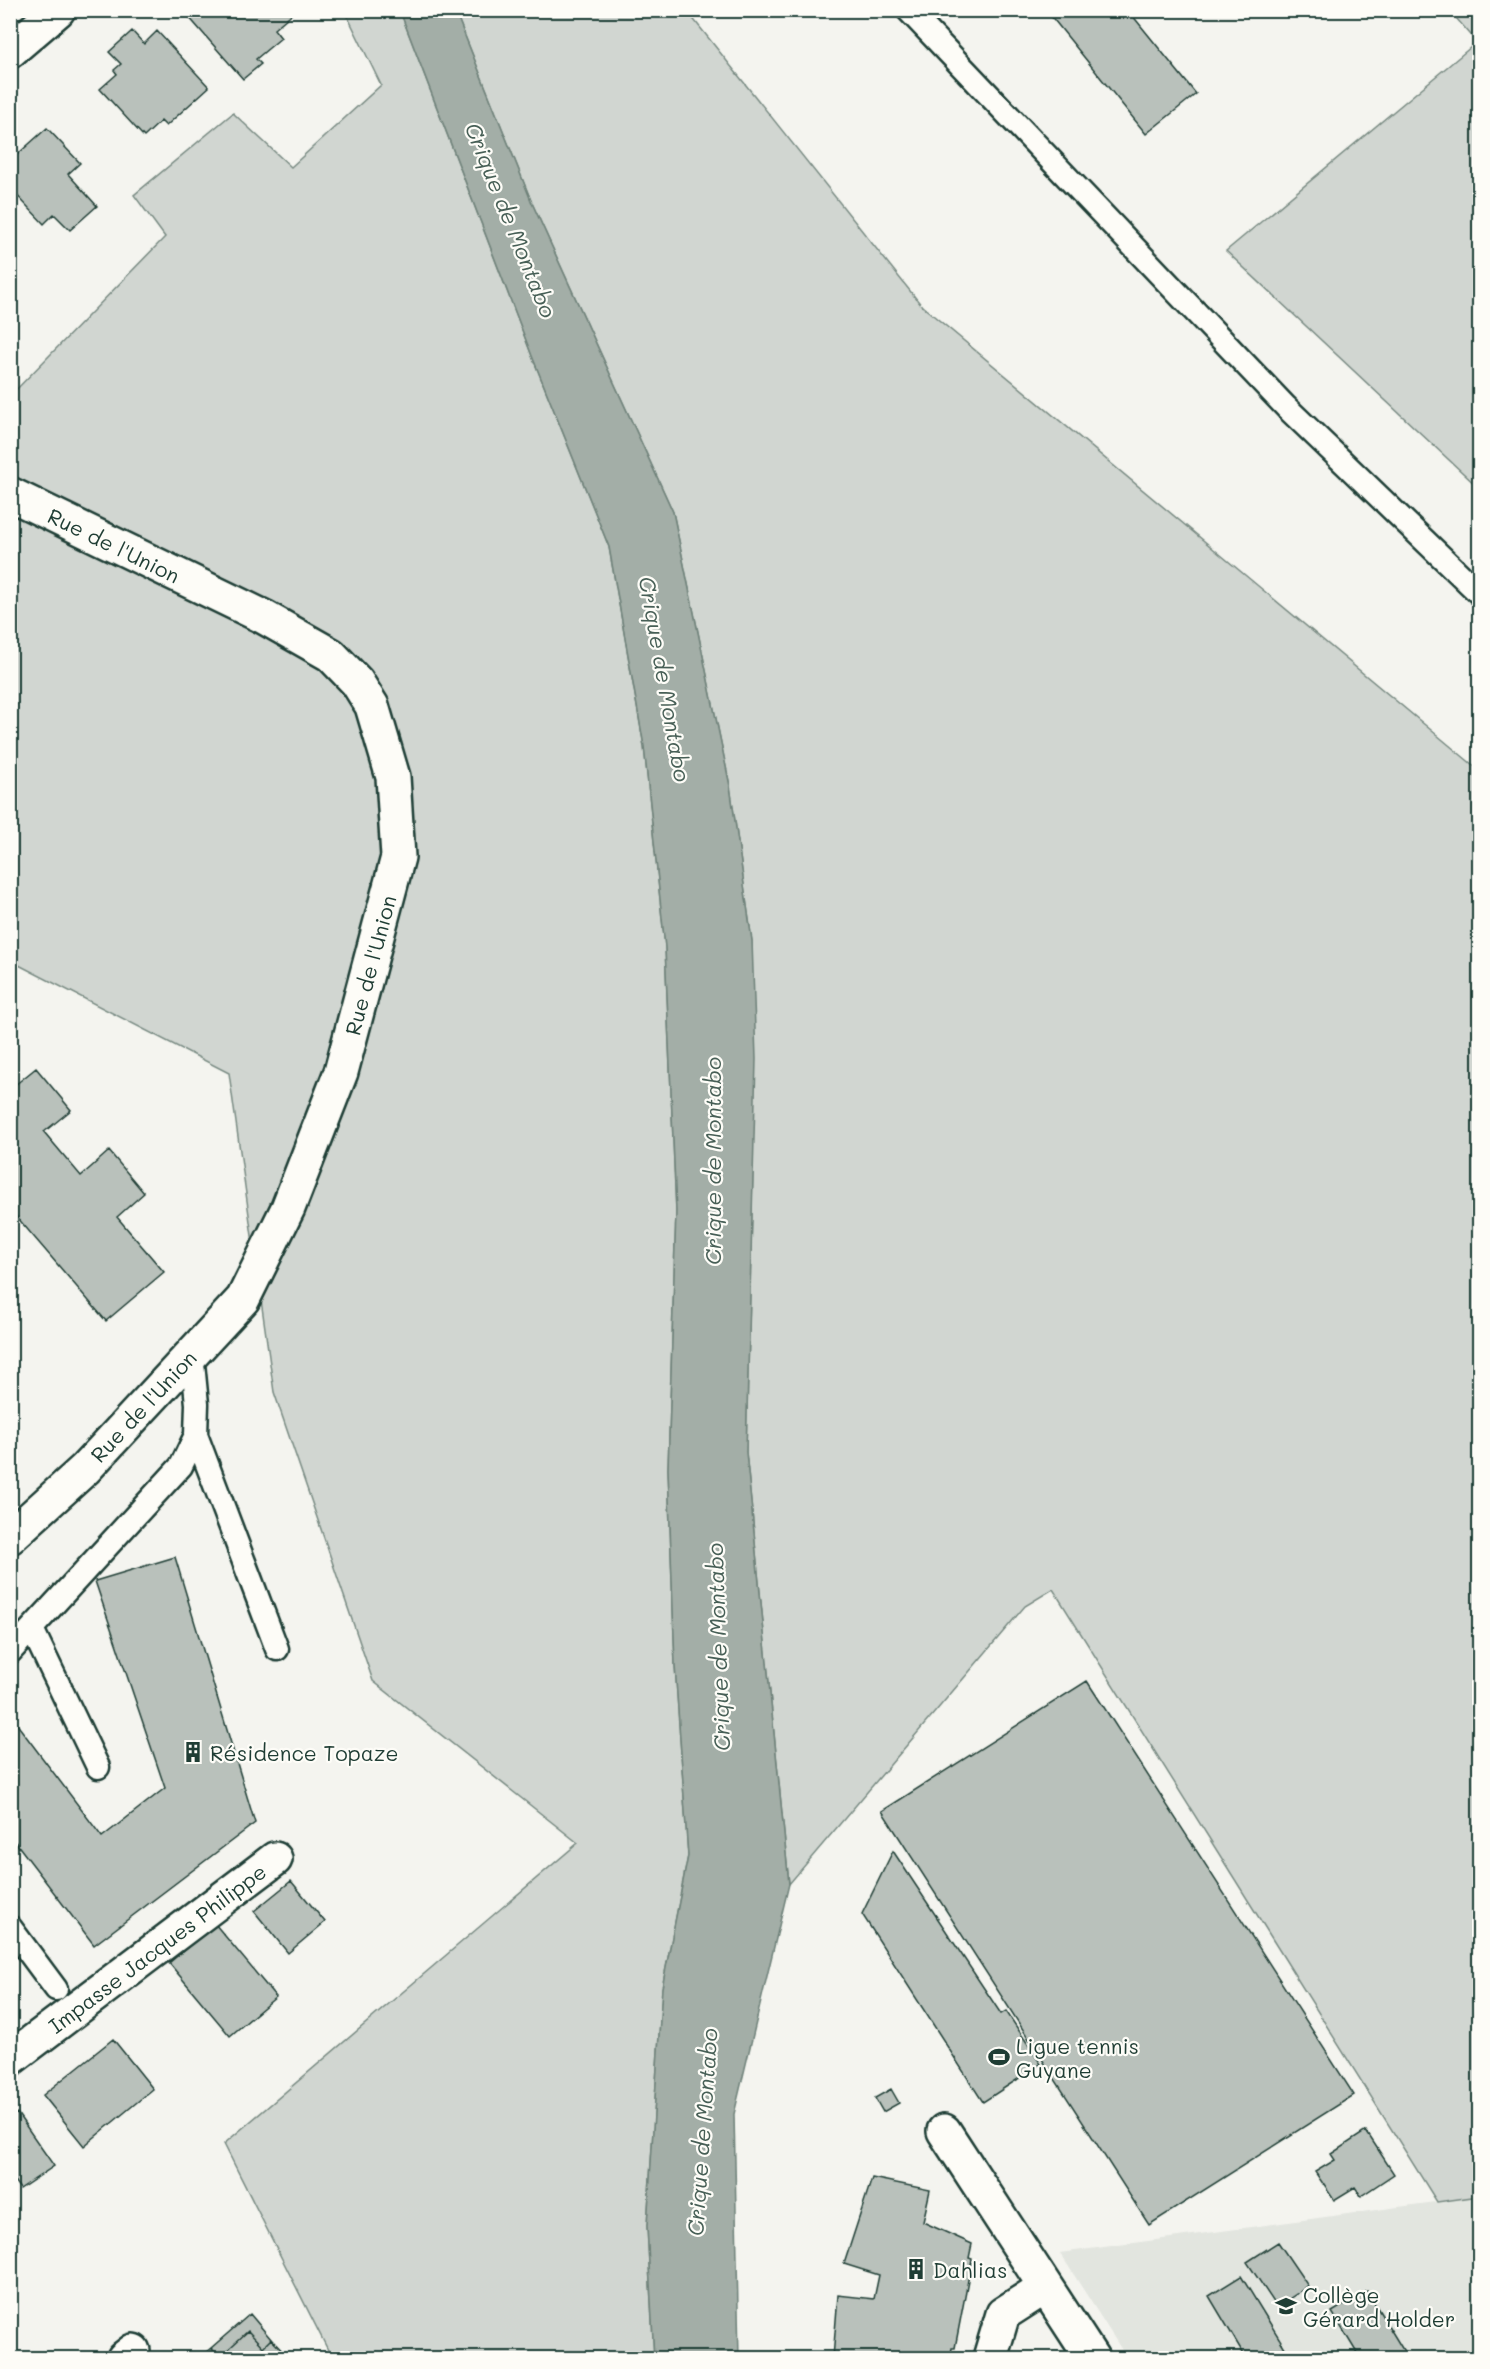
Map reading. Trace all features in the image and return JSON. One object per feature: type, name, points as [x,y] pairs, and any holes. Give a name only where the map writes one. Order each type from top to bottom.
[{"type":"street","points":[[10,51],[58,10]]},
{"type":"street","name":"Rue de l'Union","points":[[10,494],[264,617],[331,655],[357,682],[372,706],[393,777],[398,857],[341,1072],[288,1208],[243,1299],[85,1469],[10,1537]]},
{"type":"street","name":"Impasse Jacques Philippe","points":[[10,2059],[275,1859]]},
{"type":"street","points":[[944,2131],[1092,2358]]},
{"type":"street","points":[[990,2358],[1003,2314],[1045,2287]]},
{"type":"lane","points":[[908,10],[1287,407],[1479,594]]},
{"type":"lane","points":[[192,1353],[197,1404],[196,1435],[277,1649]]},
{"type":"lane","points":[[10,1652],[181,1466],[196,1435]]},
{"type":"lane","points":[[32,1629],[98,1767]]},
{"type":"lane","points":[[10,1927],[56,1989]]},
{"type":"shaded area","points":[[345,11],[400,11],[532,356],[609,547],[644,746],[665,947],[676,1211],[668,1469],[675,1665],[688,1856],[662,1988],[647,2226],[654,2358],[332,2358],[224,2144],[578,1843],[373,1681],[274,1392],[229,1073],[11,961],[10,396],[165,237],[134,195],[233,113],[291,167],[381,85]]},
{"type":"shaded area","points":[[455,11],[687,11],[922,306],[1479,770],[1479,2196],[1437,2202],[1053,1589],[1025,1606],[789,1884],[746,1452],[753,1165],[752,941],[730,786],[673,512],[532,203]]},
{"type":"shaded area","points":[[1450,11],[1479,11],[1479,488],[1226,251],[1477,42]]},
{"type":"shaded area","name":"Collège Gérard Holder","points":[[1479,2196],[1479,2358],[1127,2358],[1060,2253]]},
{"type":"water","name":"Crique de Montabo","points":[[400,11],[455,11],[532,203],[673,512],[730,786],[752,941],[756,1059],[746,1452],[789,1884],[734,2114],[739,2358],[654,2358],[647,2226],[662,1988],[688,1856],[675,1665],[668,1469],[676,1211],[665,947],[644,746],[609,547],[532,356]]},
{"type":"building","points":[[195,10],[295,11],[274,29],[281,38],[256,59],[261,64],[243,79],[188,16]]},
{"type":"building","points":[[1046,10],[1128,10],[1196,94],[1146,134]]},
{"type":"building","points":[[132,31],[144,44],[157,31],[209,87],[166,126],[161,121],[144,137],[100,89],[117,74],[114,70],[121,64],[109,52]]},
{"type":"building","points":[[47,128],[80,163],[68,174],[97,206],[70,230],[54,214],[44,224],[10,188],[10,161]]},
{"type":"building","points":[[36,1068],[71,1110],[44,1132],[81,1176],[109,1151],[144,1193],[117,1217],[164,1272],[106,1321],[10,1209],[10,1089]]},
{"type":"building","name":"Résidence Topaze","points":[[175,1557],[255,1823],[94,1945],[10,1835],[10,1715],[102,1837],[165,1788],[95,1581]]},
{"type":"building","points":[[1087,1681],[1354,2095],[1149,2225],[882,1811]]},
{"type":"building","points":[[893,1851],[1001,2014],[1006,2011],[1041,2064],[983,2102],[862,1914]]},
{"type":"building","points":[[291,1881],[325,1922],[288,1953],[254,1911]]},
{"type":"building","points":[[215,1924],[276,1997],[230,2036],[169,1963]]},
{"type":"building","points":[[113,2039],[153,2089],[84,2146],[43,2095]]},
{"type":"building","points":[[891,2089],[899,2103],[883,2112],[875,2098]]},
{"type":"building","points":[[17,2113],[54,2166],[20,2189],[10,2175],[10,2118]]},
{"type":"building","points":[[1366,2131],[1394,2174],[1361,2196],[1355,2187],[1334,2200],[1315,2172],[1335,2160],[1331,2154]]},
{"type":"building","name":"Dahlias","points":[[872,2178],[930,2190],[923,2222],[972,2244],[969,2258],[972,2259],[955,2348],[952,2348],[950,2358],[833,2358],[838,2295],[874,2299],[879,2275],[844,2264]]},
{"type":"building","points":[[1278,2242],[1308,2286],[1277,2307],[1247,2262]]},
{"type":"building","points":[[1241,2276],[1290,2356],[1286,2358],[1246,2358],[1209,2296]]},
{"type":"building","points":[[1367,2291],[1408,2358],[1360,2358],[1332,2312]]},
{"type":"building","points":[[250,2314],[271,2339],[263,2347],[248,2331],[220,2357],[211,2348]]},
{"type":"building","points":[[248,2331],[263,2347],[271,2339],[289,2358],[199,2358],[211,2348],[220,2357]]},
{"type":"place","name":"Résidence Topaze","points":[[193,1752]]},
{"type":"place","name":"Ligue tennis Guyane","points":[[999,2057]]},
{"type":"place","name":"Dahlias","points":[[916,2269]]},
{"type":"place","name":"Collège Gérard Holder","points":[[1286,2306]]}]
